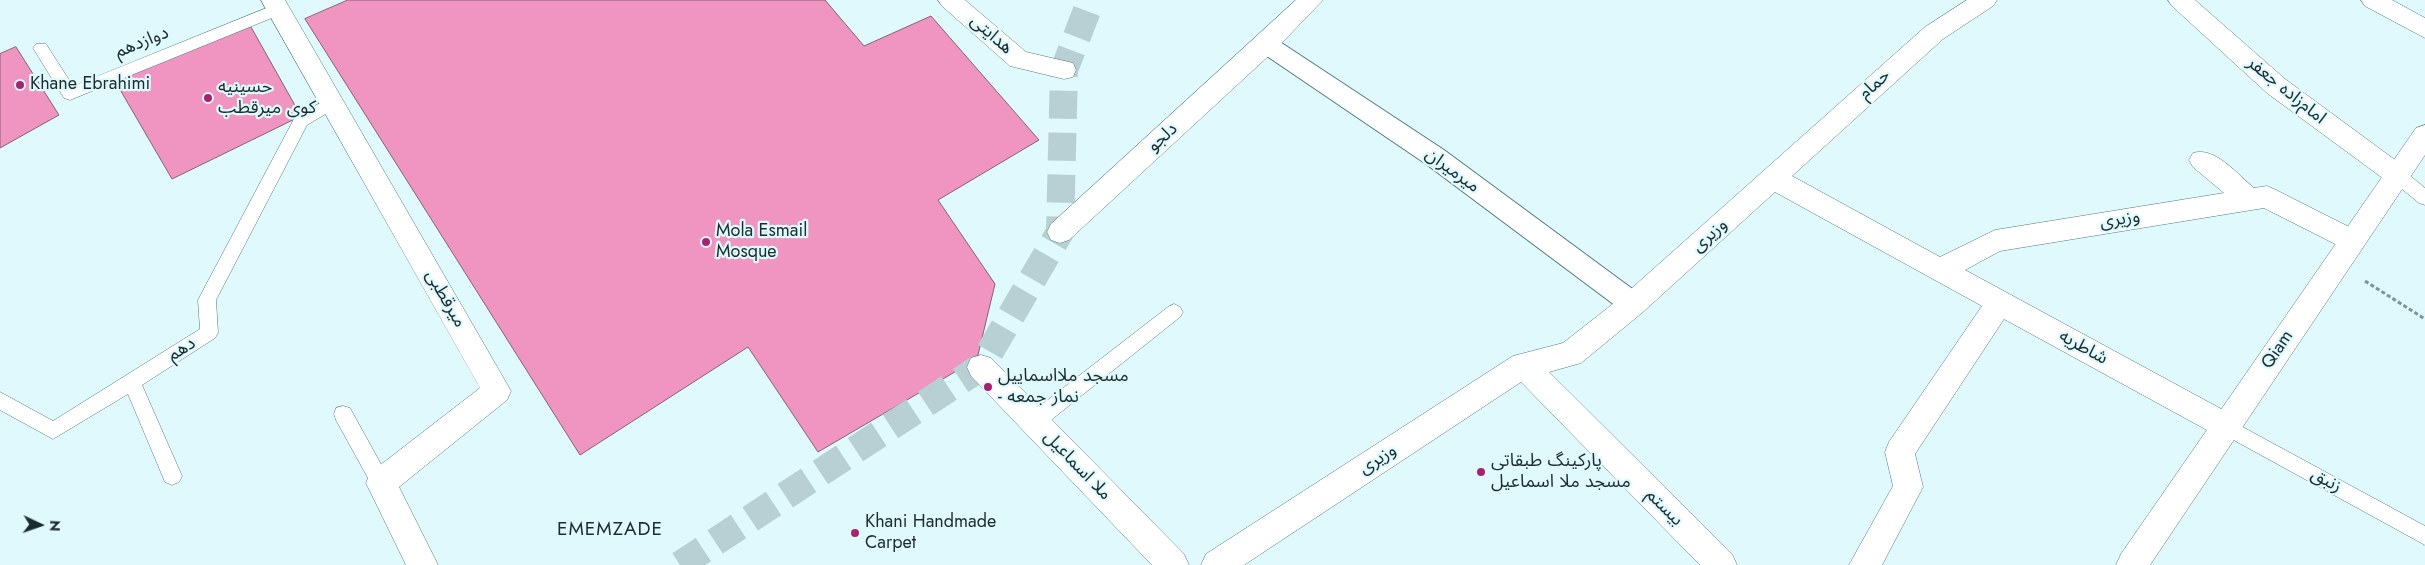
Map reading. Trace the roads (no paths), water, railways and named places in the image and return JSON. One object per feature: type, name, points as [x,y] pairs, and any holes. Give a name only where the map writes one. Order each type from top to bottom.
[{"type":"street","name":"هدایتی","points":[[950,0],[1019,60],[1064,70]]},
{"type":"street","name":"دلجو","points":[[1060,232],[1266,44],[1311,0]]},
{"type":"street","name":"حمام","points":[[1772,178],[1934,33],[1984,0]]},
{"type":"street","name":"امام‌زاده جعفر","points":[[2180,0],[2276,86],[2397,175]]},
{"type":"street","points":[[2373,0],[2425,29]]},
{"type":"street","name":"میرقطبی","points":[[283,3],[333,102],[497,391],[381,483]]},
{"type":"street","name":"میرمیران","points":[[1266,44],[1435,157],[1633,304]]},
{"type":"street","name":"Qiam","points":[[2132,565],[2425,135]]},
{"type":"street","points":[[2202,160],[2250,200]]},
{"type":"street","points":[[1772,178],[1940,270]]},
{"type":"street","name":"وزیری","points":[[1217,565],[1523,365],[1571,354],[1633,304],[1772,178]]},
{"type":"street","name":"وزیری","points":[[1940,270],[1995,240],[2267,197],[2344,253]]},
{"type":"street","name":"شاطریه","points":[[1940,270],[2226,426]]},
{"type":"street","points":[[1865,565],[1908,487],[1900,452],[2000,302]]},
{"type":"street","name":"بیستم","points":[[1523,365],[1721,565]]},
{"type":"street","name":"ملا اسماعیل","points":[[981,367],[1173,565]]},
{"type":"street","points":[[381,483],[422,565]]},
{"type":"lane","name":"دوازدهم","points":[[42,48],[70,94],[283,3]]},
{"type":"lane","name":"دهم","points":[[0,400],[53,432],[209,333],[208,300],[301,122],[333,102]]},
{"type":"lane","points":[[2397,175],[2425,198]]},
{"type":"lane","points":[[1034,422],[1174,312]]},
{"type":"lane","points":[[132,382],[172,476]]},
{"type":"lane","points":[[343,414],[381,483]]},
{"type":"lane","name":"زنبق","points":[[2226,426],[2425,536]]},
{"type":"tunnel","points":[[680,565],[981,367],[1060,232],[1064,70],[1091,0]]},
{"type":"place","name":"Khane Ebrahimi","points":[[20,85]]},
{"type":"place","name":"حسینیه کوی میرقطب","points":[[208,98]]},
{"type":"place","name":"Mola Esmail Mosque","points":[[706,242]]},
{"type":"place","name":"مسجد ملااسماییل - نماز جمعه","points":[[988,387]]},
{"type":"place","name":"پارکینگ طبقاتی مسجد ملا اسماعیل","points":[[1481,472]]},
{"type":"place","name":"Khani Handmade Carpet","points":[[855,533]]},
{"type":"district","name":"EMEMZADE","points":[[610,530]]}]
